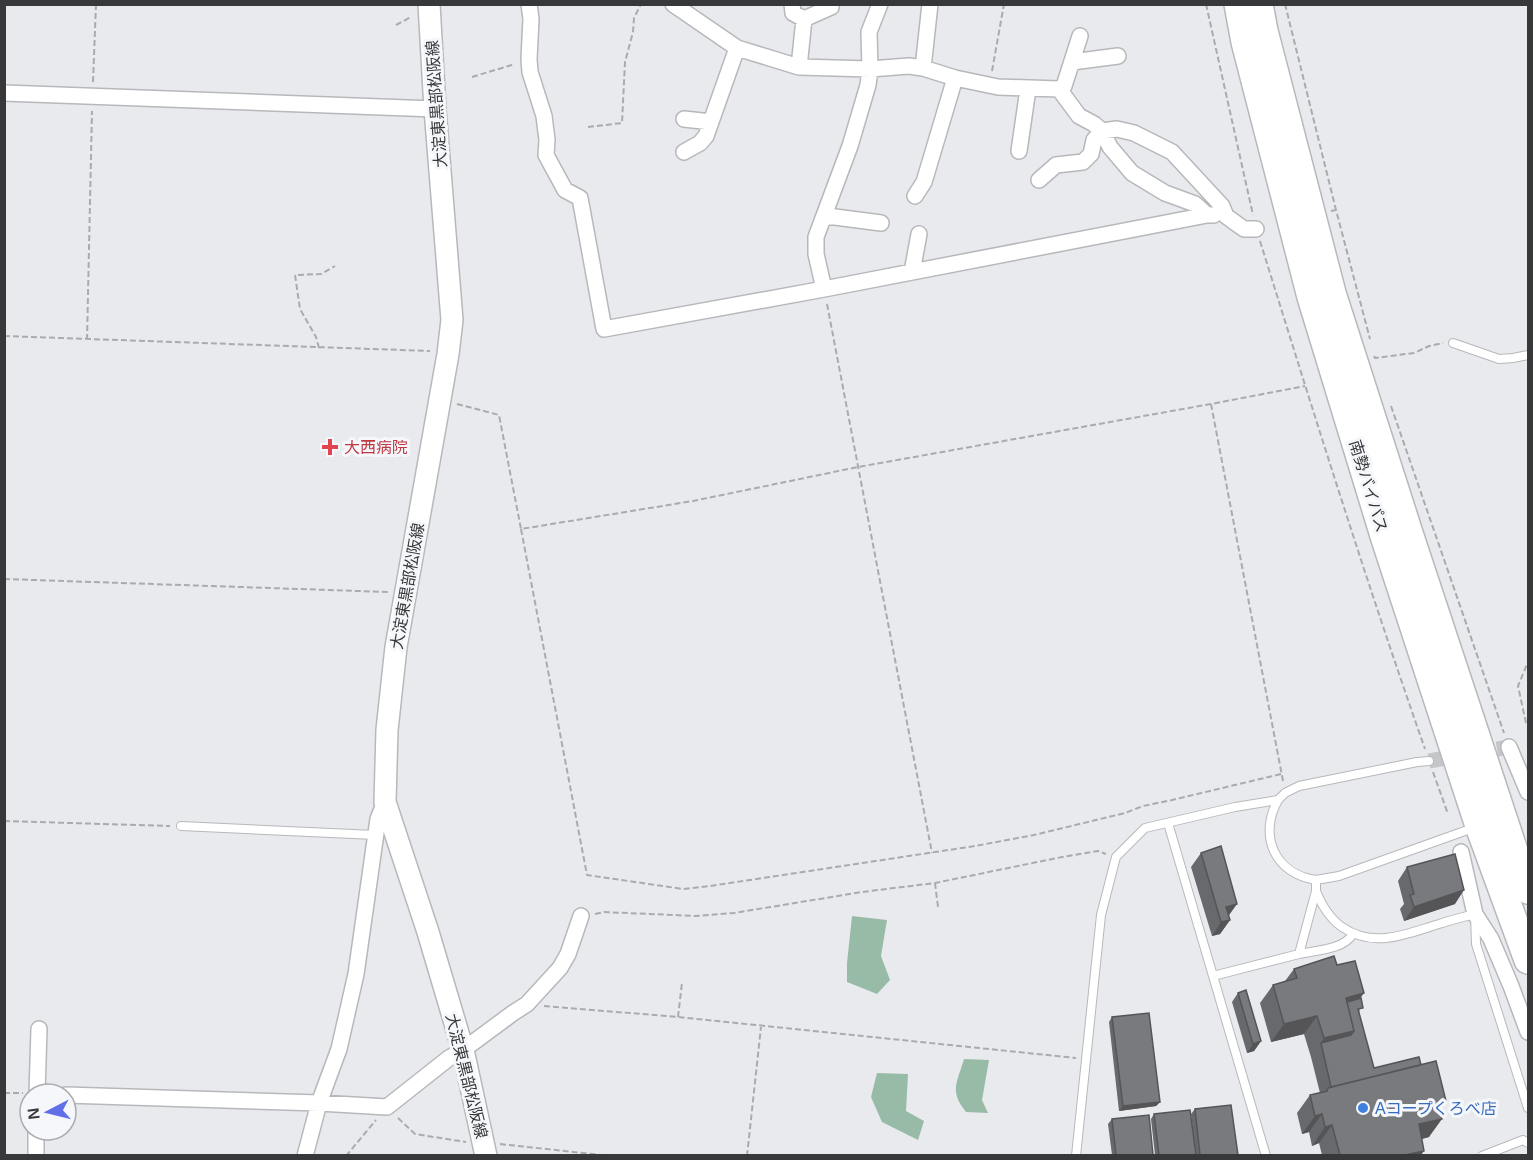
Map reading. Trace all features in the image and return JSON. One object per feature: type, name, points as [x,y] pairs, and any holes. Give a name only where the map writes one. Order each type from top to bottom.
[{"type":"highway","name":"南勢バイパス","points":[[1238,4],[1245,42],[1311,297],[1385,540],[1496,838],[1528,890]]},
{"type":"highway","name":"南勢バイパス","points":[[1259,4],[1332,292],[1408,533],[1496,838],[1528,960]]},
{"type":"main road","name":"大淀東黒部松阪線","points":[[429,4],[452,320],[396,647],[387,729],[385,802],[428,932],[462,1050],[485,1150]]},
{"type":"street","points":[[529,4],[530,72],[544,116],[546,155],[565,190],[580,198],[604,329],[1207,215],[1226,216]]},
{"type":"street","points":[[673,4],[737,48],[799,66],[870,69],[909,66],[989,86],[1059,89],[1064,86],[1080,36]]},
{"type":"street","points":[[792,4],[793,13],[804,19]]},
{"type":"street","points":[[804,19],[831,7],[831,4]]},
{"type":"street","points":[[824,289],[816,254],[816,237],[850,146],[868,85],[869,32],[880,4]]},
{"type":"street","points":[[923,68],[930,4]]},
{"type":"street","points":[[799,66],[804,19]]},
{"type":"street","points":[[684,152],[700,143],[706,136],[737,48]]},
{"type":"street","points":[[1072,62],[1118,56]]},
{"type":"street","points":[[915,196],[924,182],[955,78]]},
{"type":"street","points":[[1019,151],[1028,88]]},
{"type":"street","points":[[1059,89],[1079,116],[1102,131],[1110,147],[1132,173],[1165,193],[1195,204],[1207,215]]},
{"type":"street","points":[[4,93],[435,109]]},
{"type":"street","points":[[684,119],[711,122]]},
{"type":"street","points":[[1040,180],[1056,165],[1083,162],[1091,154],[1094,140],[1102,131],[1117,129],[1134,133],[1172,152],[1222,206],[1226,216],[1244,229],[1256,229]]},
{"type":"street","points":[[824,217],[881,223]]},
{"type":"street","points":[[912,272],[919,234]]},
{"type":"street","points":[[1509,747],[1523,768],[1528,792]]},
{"type":"street","points":[[305,1155],[319,1103],[339,1049],[356,974],[375,835],[385,802]]},
{"type":"street","points":[[1461,852],[1475,914],[1491,939],[1512,986],[1528,1032]]},
{"type":"street","points":[[78,1095],[387,1107],[449,1058],[527,1004],[560,968],[568,954],[581,916]]},
{"type":"street","points":[[37,1082],[39,1029]]},
{"type":"lane","points":[[1453,343],[1499,359],[1528,355]]},
{"type":"lane","points":[[1429,761],[1299,786],[1285,793],[1278,800],[1269,823],[1269,834],[1274,852],[1284,866],[1294,874],[1316,880],[1496,838]]},
{"type":"lane","points":[[1076,1155],[1101,915],[1116,856],[1145,828],[1236,807],[1278,800]]},
{"type":"lane","points":[[1168,823],[1266,1155]]},
{"type":"lane","points":[[181,826],[375,835]]},
{"type":"lane","points":[[1299,954],[1316,891],[1316,880]]},
{"type":"lane","points":[[1316,891],[1326,913],[1336,923],[1363,938],[1384,939],[1475,914],[1476,944],[1528,1108]]},
{"type":"lane","points":[[1213,976],[1341,945],[1353,934]]},
{"type":"lane","points":[[1482,1155],[1522,1140],[1528,1143]]},
{"type":"path","points":[[87,340],[96,4]]},
{"type":"path","points":[[588,127],[622,123],[625,62],[633,32],[634,18],[641,4]]},
{"type":"path","points":[[989,86],[1004,4]]},
{"type":"path","points":[[1206,4],[1256,229],[1392,653],[1449,814]]},
{"type":"path","points":[[1284,4],[1375,358],[1414,353],[1439,343],[1453,343]]},
{"type":"path","points":[[472,77],[529,59]]},
{"type":"path","points":[[1325,212],[1336,210]]},
{"type":"path","points":[[319,348],[316,337],[300,309],[295,275],[321,274],[334,266]]},
{"type":"path","points":[[824,289],[932,853]]},
{"type":"path","points":[[4,336],[448,354]]},
{"type":"path","points":[[521,529],[693,501],[858,467],[1305,386]]},
{"type":"path","points":[[440,400],[499,415],[587,875],[683,889],[932,853],[1034,835],[1125,813],[1143,806],[1281,774]]},
{"type":"path","points":[[1390,402],[1509,747]]},
{"type":"path","points":[[1211,404],[1285,793]]},
{"type":"path","points":[[4,579],[405,593]]},
{"type":"path","points":[[1526,723],[1518,686],[1528,662]]},
{"type":"path","points":[[4,821],[181,826]]},
{"type":"path","points":[[581,916],[604,912],[696,916],[734,913],[862,892],[935,883],[1098,851],[1116,856]]},
{"type":"path","points":[[935,883],[938,907]]},
{"type":"path","points":[[678,1017],[682,983]]},
{"type":"path","points":[[527,1004],[678,1017],[1087,1060]]},
{"type":"path","points":[[747,1155],[761,1026]]},
{"type":"path","points":[[346,1155],[387,1107],[415,1134],[465,1142],[476,1149],[485,1150],[498,1144],[611,1155]]},
{"type":"green space","points":[[852,916],[887,920],[881,956],[890,980],[877,994],[847,982]]},
{"type":"green space","points":[[964,1059],[989,1060],[982,1100],[988,1113],[966,1112],[961,1105],[956,1087]]},
{"type":"green space","points":[[877,1073],[908,1074],[906,1111],[924,1121],[918,1140],[882,1122],[871,1097]]},
{"type":"building","points":[[1221,846],[1237,904],[1226,907],[1230,920],[1221,922],[1201,853]]},
{"type":"building","points":[[1455,854],[1464,890],[1414,907],[1410,895],[1414,894],[1407,867]]},
{"type":"building","points":[[1334,956],[1337,965],[1355,961],[1364,993],[1346,998],[1354,1031],[1324,1038],[1317,1016],[1284,1024],[1273,985],[1297,978],[1294,969]]},
{"type":"building","points":[[1246,990],[1261,1041],[1253,1044],[1238,993]]},
{"type":"building","points":[[1361,998],[1363,1008],[1358,1009],[1374,1068],[1419,1057],[1421,1065],[1331,1087],[1321,1043],[1351,1035],[1354,1031],[1347,1002]]},
{"type":"building","points":[[1149,1013],[1160,1102],[1123,1106],[1112,1017]]},
{"type":"building","points":[[1436,1061],[1446,1101],[1438,1104],[1442,1119],[1419,1124],[1424,1151],[1405,1155],[1340,1155],[1332,1125],[1325,1127],[1322,1114],[1315,1116],[1310,1095],[1327,1091],[1328,1088]]},
{"type":"building","points":[[1231,1105],[1238,1155],[1200,1155],[1195,1109]]},
{"type":"building","points":[[1190,1110],[1196,1155],[1159,1155],[1154,1114]]},
{"type":"building","points":[[1149,1115],[1153,1155],[1116,1155],[1112,1119]]},
{"type":"tunnel","points":[[1429,761],[1509,747]]},
{"type":"place","name":"大西病院","points":[[330,447]]},
{"type":"place","name":"Aコープくろべ店","points":[[1363,1108]]}]
